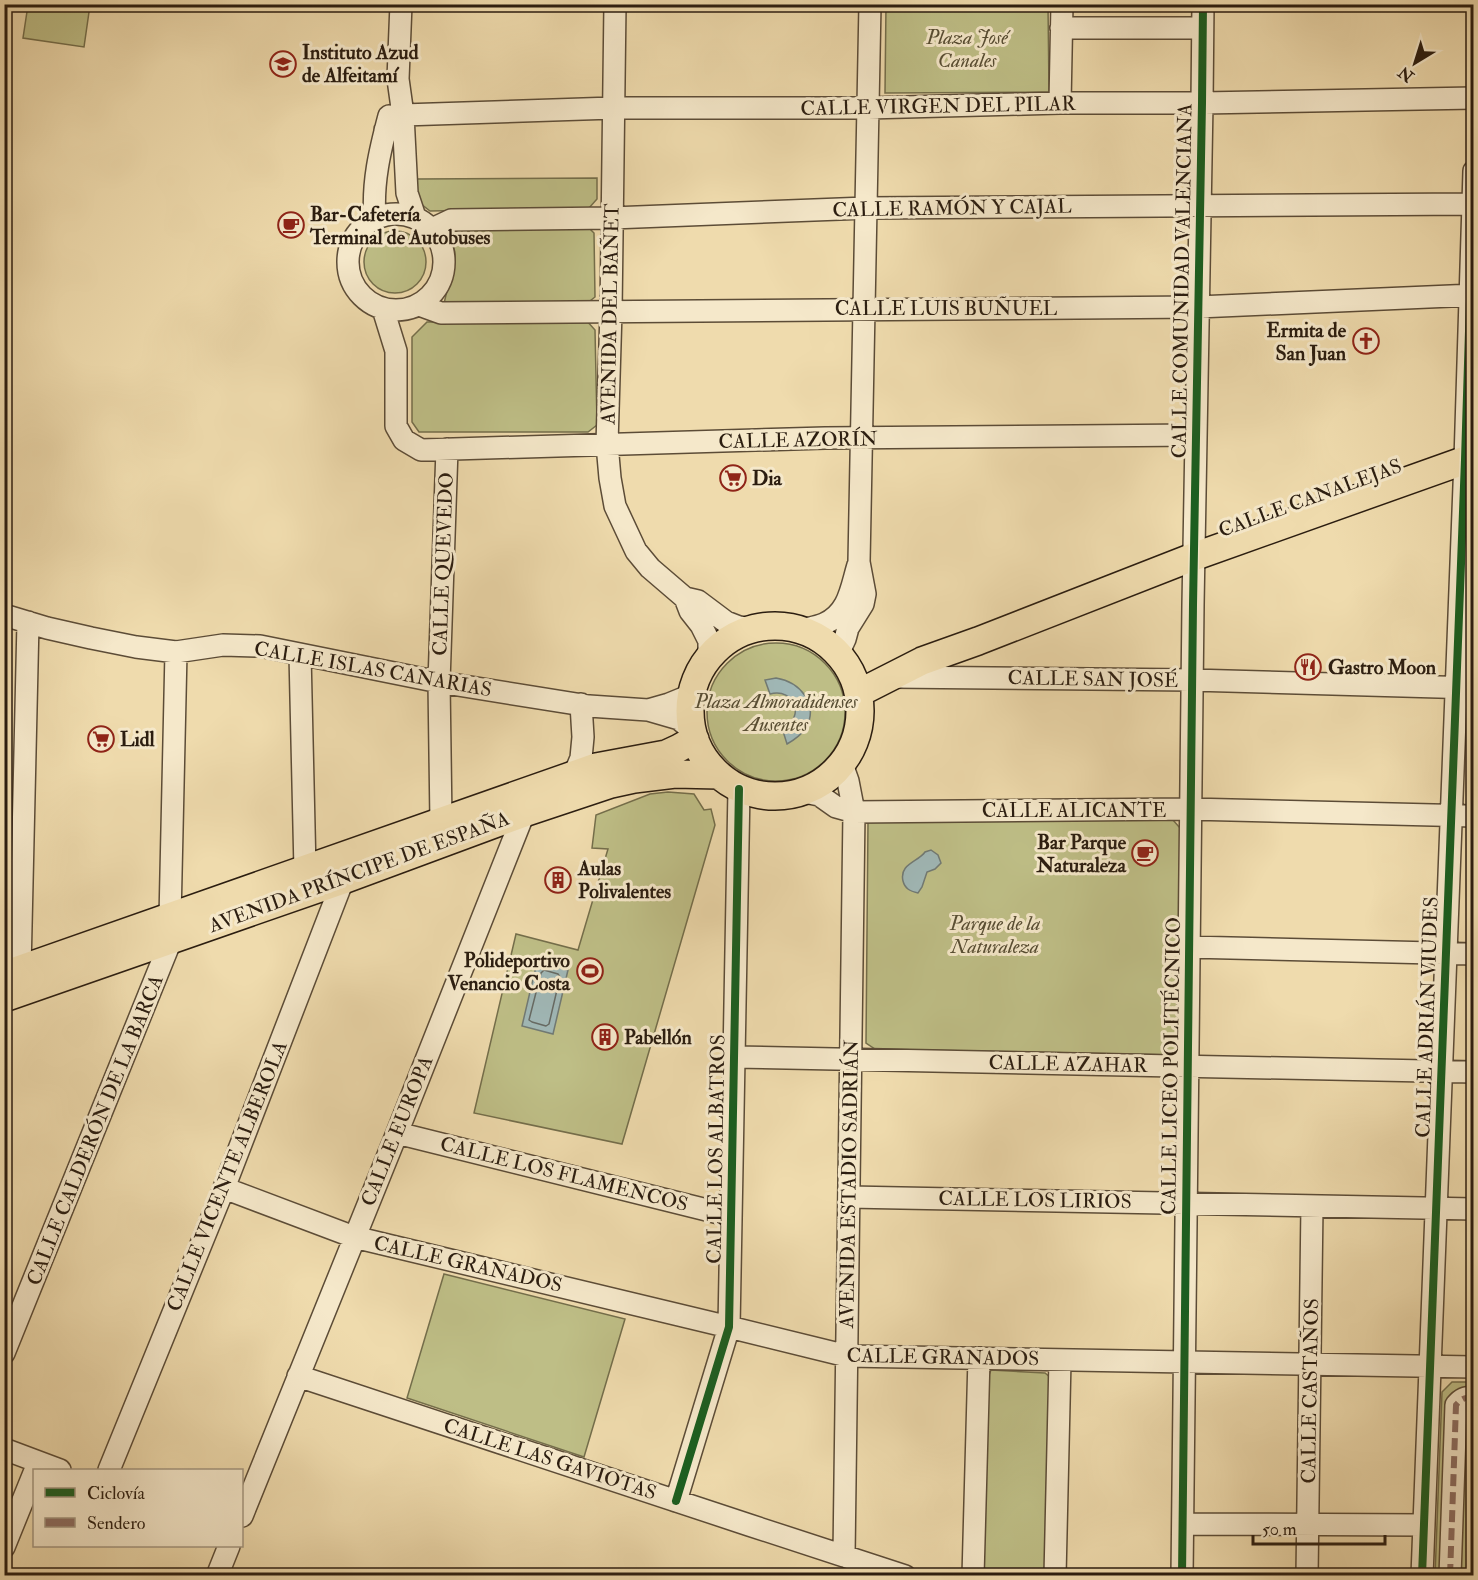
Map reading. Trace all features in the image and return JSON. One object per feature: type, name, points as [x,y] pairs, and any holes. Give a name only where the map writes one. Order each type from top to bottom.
[{"type":"main road","name":"CALLE CANALEJAS","points":[[849,672],[892,676],[922,661],[1193,557],[1469,458]]},
{"type":"main road","points":[[778,626],[802,630],[822,640],[849,672],[861,718],[855,742],[842,764],[825,781],[804,792],[788,796],[755,794],[729,782],[704,759],[693,734],[690,706],[692,695],[698,675],[709,657],[737,635],[753,629],[778,626]]},
{"type":"main road","name":"CALLE CANALEJAS","points":[[849,672],[922,661]]},
{"type":"main road","name":"AVENIDA PRÍNCIPE DE ESPAÑA","points":[[4,998],[305,870],[596,767],[666,754],[679,748],[693,734]]},
{"type":"main road","name":"AVENIDA PRÍNCIPE DE ESPAÑA","points":[[12,972],[343,880],[524,813],[611,784],[675,774],[729,782]]},
{"type":"street","points":[[401,4],[398,79],[403,115],[407,193],[424,223],[440,242],[444,256],[444,271],[440,285],[431,296],[416,306],[399,311],[383,309],[368,302],[357,290],[350,275],[348,258],[352,242],[361,228],[375,219],[395,214],[424,223]]},
{"type":"street","name":"AVENIDA DEL BAÑET","points":[[615,4],[607,444],[610,478],[615,506],[636,550],[650,568],[685,598],[709,641],[709,657]]},
{"type":"street","points":[[849,672],[845,639],[848,628],[863,604],[865,594],[859,562],[870,4]]},
{"type":"street","points":[[1060,103],[1062,4]]},
{"type":"street","name":"CALLE COMUNIDAD VALENCIANA","points":[[1193,557],[1203,4]]},
{"type":"street","points":[[1061,28],[1202,28]]},
{"type":"street","points":[[375,219],[373,198],[377,161],[398,79]]},
{"type":"street","name":"CALLE VIRGEN DEL PILAR","points":[[403,115],[614,108],[868,108],[1060,103],[1473,98]]},
{"type":"street","points":[[386,130],[396,117],[403,115]]},
{"type":"street","name":"CALLE ADRIÁN VIUDES","points":[[1422,1575],[1451,816],[1465,688],[1473,171]]},
{"type":"street","name":"CALLE RAMÓN Y CAJAL","points":[[424,223],[451,220],[612,218],[866,208],[1473,204]]},
{"type":"street","name":"CALLE LUIS BUÑUEL","points":[[416,306],[441,312],[1198,307],[1472,295]]},
{"type":"street","points":[[396,351],[416,306]]},
{"type":"street","points":[[383,309],[396,351]]},
{"type":"street","name":"CALLE AZORÍN","points":[[396,351],[396,426],[404,440],[421,450],[861,438],[1196,435]]},
{"type":"street","name":"CALLE QUEVEDO","points":[[441,822],[439,682],[447,449]]},
{"type":"street","name":"CALLE LICEO POLITÉCNICO","points":[[1182,1575],[1193,557]]},
{"type":"street","points":[[802,630],[825,624],[839,614],[848,601],[859,562]]},
{"type":"street","name":"AVENIDA DEL BAÑET","points":[[685,598],[698,601],[726,622],[753,629]]},
{"type":"street","name":"CALLE ISLAS CANARIAS","points":[[4,615],[91,639],[177,652],[223,645],[260,646],[439,682],[580,704],[648,710],[679,719],[693,734]]},
{"type":"street","points":[[12,972],[28,622]]},
{"type":"street","points":[[170,929],[177,652]]},
{"type":"street","points":[[300,654],[305,870]]},
{"type":"street","name":"CALLE SAN JOSÉ","points":[[892,676],[1192,680],[1465,688]]},
{"type":"street","name":"CALLE ISLAS CANARIAS","points":[[648,710],[692,695]]},
{"type":"street","points":[[574,775],[581,759],[583,737],[580,704]]},
{"type":"street","name":"AVENIDA ESTADIO SADRIÁN","points":[[842,764],[854,812],[844,1556]]},
{"type":"street","name":"CALLE LOS ALBATROS","points":[[676,1501],[729,1327],[734,1057],[729,782]]},
{"type":"street","points":[[804,792],[819,795],[836,807],[854,812]]},
{"type":"street","name":"CALLE ALICANTE","points":[[854,812],[1190,809],[1473,816]]},
{"type":"street","name":"CALLE EUROPA","points":[[243,1514],[524,813]]},
{"type":"street","name":"CALLE VICENTE ALBEROLA","points":[[109,1469],[224,1188],[343,880]]},
{"type":"street","name":"CALLE CALDERÓN DE LA BARCA","points":[[4,1353],[170,929]]},
{"type":"street","points":[[1189,947],[1473,954]]},
{"type":"street","name":"CALLE AZAHAR","points":[[734,1057],[1473,1072]]},
{"type":"street","name":"CALLE LOS FLAMENCOS","points":[[397,1133],[731,1216]]},
{"type":"street","name":"CALLE GRANADOS","points":[[224,1188],[354,1237],[847,1356],[1473,1367]]},
{"type":"street","name":"CALLE LOS LIRIOS","points":[[849,1197],[1473,1209]]},
{"type":"street","name":"CALLE CASTAÑOS","points":[[1307,1575],[1312,1206]]},
{"type":"street","points":[[973,1575],[979,1358]]},
{"type":"street","points":[[1055,1575],[1060,1360]]},
{"type":"street","name":"CALLE LAS GAVIOTAS","points":[[298,1376],[905,1575]]},
{"type":"street","points":[[1450,1575],[1456,1406],[1461,1400],[1473,1397]]},
{"type":"street","points":[[4,1449],[36,1468]]},
{"type":"street","points":[[4,1547],[33,1475]]},
{"type":"street","points":[[1183,1524],[1424,1525]]},
{"type":"street","points":[[217,1575],[228,1547]]},
{"type":"green space","points":[[28,5],[90,5],[84,47],[23,38]]},
{"type":"green space","name":"Plaza José Canales","points":[[886,5],[1048,5],[1049,92],[885,93]]},
{"type":"green space","points":[[597,178],[597,199],[589,208],[430,211],[416,200],[415,179]]},
{"type":"green space","points":[[589,228],[594,233],[595,297],[586,304],[444,305],[455,262],[453,245],[448,235],[453,229]]},
{"type":"green space","points":[[395,231],[412,236],[417,240],[421,245],[426,262],[421,279],[417,284],[412,288],[395,293],[378,288],[373,284],[369,279],[364,262],[369,245],[373,240],[378,236]]},
{"type":"green space","points":[[586,320],[595,330],[597,425],[588,432],[419,432],[412,422],[412,337],[427,322]]},
{"type":"green space","name":"Plaza Almoradidenses Ausentes","points":[[776,643],[802,648],[825,663],[840,686],[845,712],[840,738],[825,761],[802,776],[776,781],[750,776],[727,761],[712,738],[707,712],[712,686],[727,663],[750,648]]},
{"type":"green space","name":"Polideportivo Venancio Costa","points":[[668,792],[694,794],[704,810],[711,809],[715,825],[622,1144],[474,1113],[516,934],[578,950],[608,849],[592,848],[596,815],[650,794]]},
{"type":"green space","name":"Parque de la Naturaleza","points":[[878,816],[1173,820],[1180,828],[1178,1047],[1172,1055],[875,1049],[866,1043],[868,823]]},
{"type":"green space","points":[[444,1274],[625,1319],[584,1457],[407,1398]]},
{"type":"green space","points":[[991,1370],[1045,1373],[1051,1378],[1045,1575],[982,1576],[987,1380]]},
{"type":"green space","points":[[1452,1382],[1473,1382],[1473,1575],[1435,1576],[1442,1392]]},
{"type":"water","points":[[776,678],[793,684],[809,703],[810,711],[806,728],[787,744],[782,728],[794,718],[794,705],[786,695],[770,694],[765,680]]},
{"type":"water","points":[[931,850],[938,855],[941,863],[935,869],[927,872],[918,893],[910,890],[904,884],[903,875],[906,867]]},
{"type":"water","points":[[537,962],[568,970],[553,1034],[522,1026]]},
{"type":"marked path","points":[[1450,1576],[1456,1405],[1468,1397],[1474,1397]]},
{"type":"cycle path","points":[[1182,1576],[1193,605],[1203,4]]},
{"type":"cycle path","points":[[1422,1576],[1474,171]]},
{"type":"cycle path","points":[[676,1501],[729,1327],[739,789]]},
{"type":"place","name":"Instituto Azud de Alfeitamí","points":[[283,64]]},
{"type":"place","name":"Bar-Cafetería Terminal de Autobuses","points":[[291,225]]},
{"type":"place","name":"Ermita de San Juan","points":[[1366,341]]},
{"type":"place","name":"Dia","points":[[733,478]]},
{"type":"place","name":"Gastro Moon","points":[[1308,667]]},
{"type":"place","name":"Lidl","points":[[101,739]]},
{"type":"place","name":"Bar Parque Naturaleza","points":[[1145,853]]},
{"type":"place","name":"Aulas Polivalentes","points":[[558,880]]},
{"type":"place","name":"Polideportivo Venancio Costa","points":[[590,971]]},
{"type":"place","name":"Pabellón","points":[[605,1037]]}]
